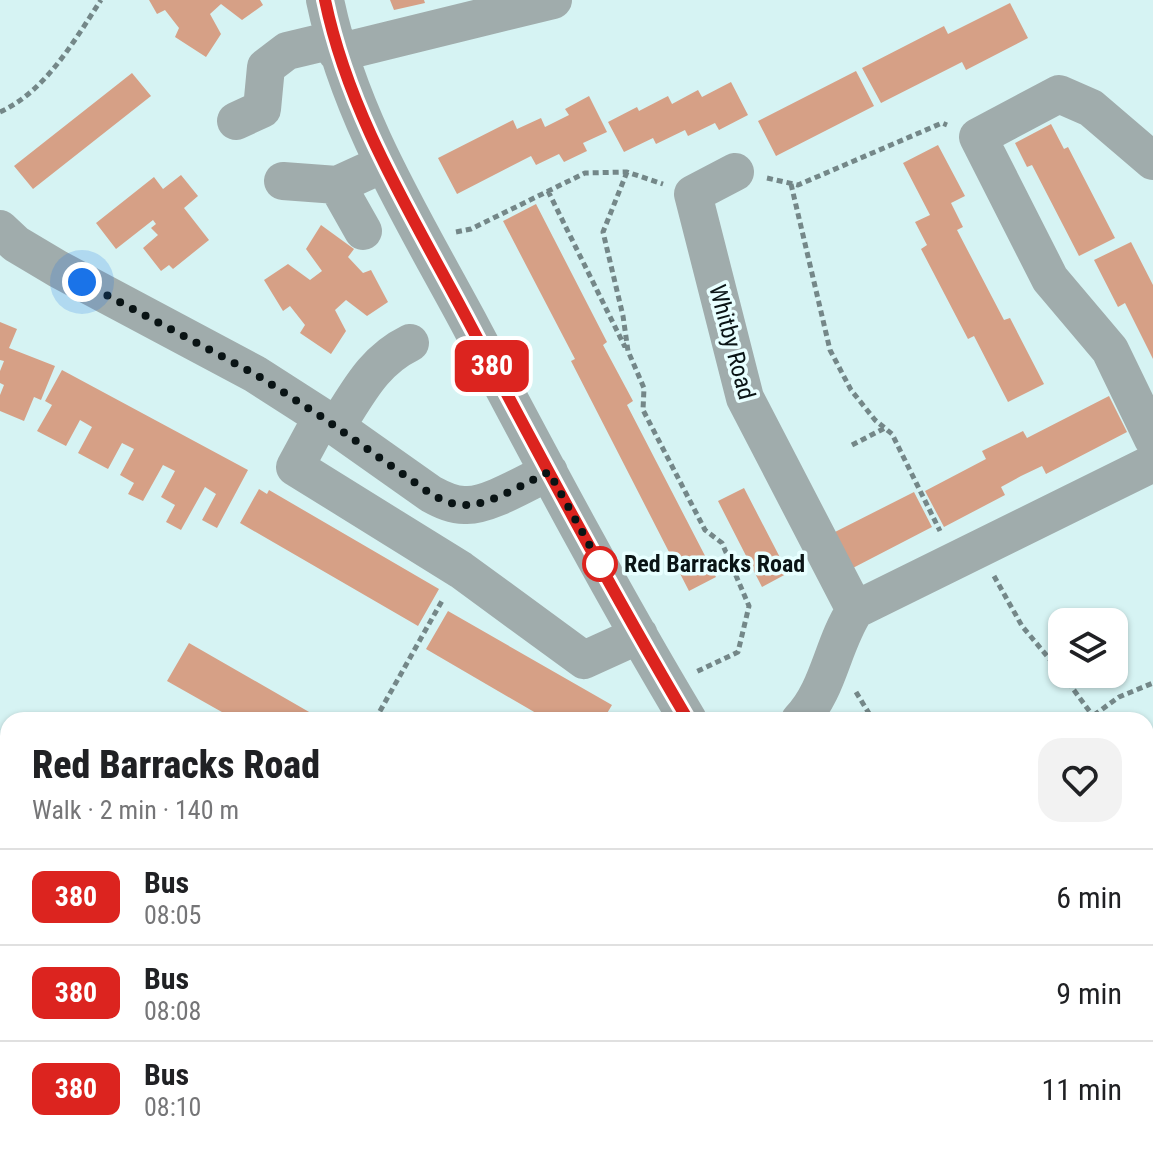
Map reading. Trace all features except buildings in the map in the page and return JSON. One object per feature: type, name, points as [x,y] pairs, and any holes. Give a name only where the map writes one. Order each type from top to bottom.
[{"type":"street","points":[[325,0],[335,47],[357,107],[383,164],[683,712]]},
{"type":"street","points":[[236,121],[262,109],[266,67],[287,51],[335,47],[553,0]]},
{"type":"street","points":[[1153,161],[1091,108],[1059,94],[978,137],[1050,279],[1110,350],[1153,439]]},
{"type":"street","points":[[283,181],[337,185],[383,164]]},
{"type":"street","points":[[693,194],[735,172]]},
{"type":"street","points":[[337,185],[363,231]]},
{"type":"street","name":"Whitby Road","points":[[693,194],[745,398],[855,610]]},
{"type":"street","points":[[0,229],[16,244],[58,269],[255,374],[431,494],[450,503],[468,506],[485,501],[549,472]]},
{"type":"street","points":[[410,343],[379,362],[295,467],[461,570],[584,660],[639,635]]},
{"type":"street","points":[[806,712],[819,695],[843,628],[855,610],[1153,463]]},
{"type":"path","points":[[0,112],[16,104],[39,84],[68,49],[101,0]]},
{"type":"path","points":[[735,172],[798,185],[942,123],[978,137]]},
{"type":"path","points":[[424,239],[471,229],[585,173],[627,172],[693,194]]},
{"type":"path","points":[[627,172],[603,232],[628,351]]},
{"type":"path","points":[[791,184],[830,350],[851,390],[892,434],[966,554],[1048,657]]},
{"type":"path","points":[[548,191],[628,351],[644,388],[643,410],[705,530],[722,543],[749,606],[738,652],[667,686]]},
{"type":"path","points":[[852,445],[885,428]]},
{"type":"path","points":[[380,712],[461,570]]},
{"type":"path","points":[[1102,712],[1119,697],[1153,683]]},
{"type":"path","points":[[1072,688],[1090,712]]},
{"type":"bus line","name":"380","points":[[325,0],[337,53],[383,164],[683,712]]},
{"type":"place","name":"Red Barracks Road","points":[[600,564]]},
{"type":"route","points":[[82,282],[255,374],[431,494],[450,503],[468,506],[485,501],[549,472],[600,564]]}]
